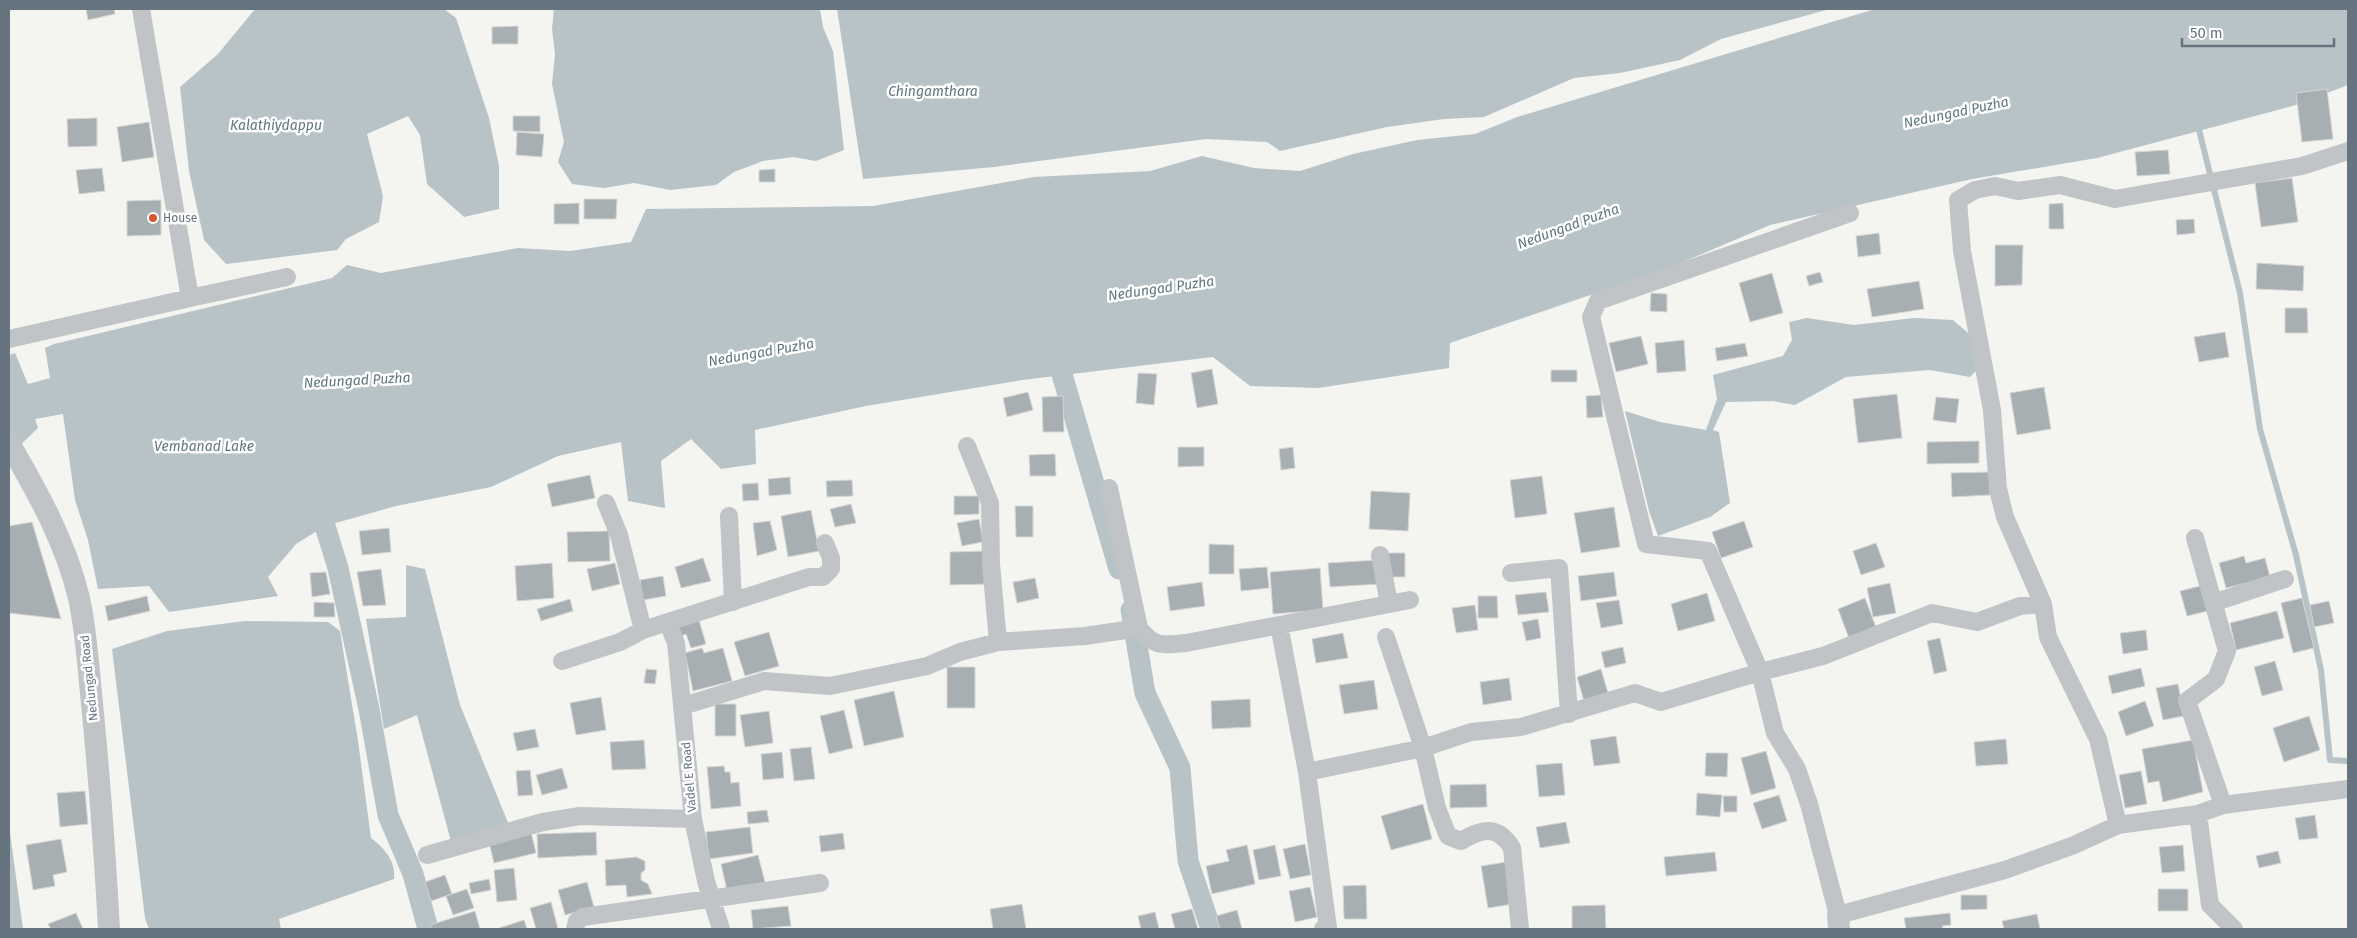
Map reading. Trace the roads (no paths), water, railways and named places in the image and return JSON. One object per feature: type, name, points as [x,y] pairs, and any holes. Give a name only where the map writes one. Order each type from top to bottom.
[{"type":"street","points":[[141,9],[190,298]]},
{"type":"street","points":[[2118,825],[2098,739],[2048,637],[2043,604],[2005,517],[1998,489],[1992,410],[1962,251],[1958,200],[1975,190],[1995,186],[2018,191],[2060,185],[2115,199],[2302,166],[2348,152]]},
{"type":"street","points":[[1850,214],[1598,302],[1591,317],[1646,544],[1708,551],[1760,672],[1775,733],[1797,769],[1810,804],[1838,922],[2005,870],[2074,845],[2118,825],[2198,814],[2223,805],[2348,789]]},
{"type":"street","points":[[9,339],[287,277]]},
{"type":"street","points":[[967,446],[990,503],[991,564],[998,642]]},
{"type":"street","name":"Nedungad Road","points":[[13,450],[52,523],[68,563],[79,598],[89,670],[100,789],[109,929]]},
{"type":"street","points":[[1108,488],[1134,629],[1151,642],[1160,645],[1186,643],[1410,600]]},
{"type":"street","points":[[606,503],[619,535],[643,630]]},
{"type":"street","points":[[729,516],[733,602]]},
{"type":"street","points":[[2195,538],[2227,650],[2216,679],[2187,701],[2223,805]]},
{"type":"street","points":[[562,661],[620,642],[643,630],[809,577],[823,577],[831,569],[831,558],[825,543]]},
{"type":"street","points":[[1380,555],[1389,604]]},
{"type":"street","points":[[1511,573],[1559,568],[1569,714]]},
{"type":"street","points":[[2213,602],[2284,579]]},
{"type":"street","points":[[1307,772],[1423,748],[1471,732],[1521,727],[1635,693],[1661,702],[1760,672],[1823,656],[1932,613],[1977,622],[2020,606],[2043,604]]},
{"type":"street","name":"Vadel E Road","points":[[668,623],[676,644],[693,819],[711,900],[721,929]]},
{"type":"street","points":[[1279,625],[1307,772],[1328,928],[1323,929]]},
{"type":"street","points":[[683,706],[764,681],[830,686],[927,666],[960,652],[998,642],[1085,636],[1134,629]]},
{"type":"street","points":[[1386,636],[1423,748],[1437,808],[1448,836],[1461,841],[1475,832],[1497,831],[1505,836],[1512,848],[1520,929]]},
{"type":"street","points":[[2198,814],[2210,905],[2234,929]]},
{"type":"street","points":[[427,855],[543,822],[580,816],[693,819]]},
{"type":"street","points":[[575,929],[577,921],[583,917],[820,883]]},
{"type":"water","name":"Kalathiydappu","points":[[255,9],[444,9],[456,18],[489,118],[499,166],[499,209],[464,217],[427,184],[420,135],[408,116],[367,134],[383,196],[379,222],[346,239],[337,250],[226,264],[204,240],[189,171],[180,87],[218,54]]},
{"type":"water","points":[[554,9],[820,9],[823,27],[833,51],[844,150],[816,161],[793,157],[763,161],[734,172],[716,185],[670,190],[634,183],[604,188],[572,184],[558,162],[564,142],[552,84],[555,54],[552,29]]},
{"type":"water","name":"Chingamthara","points":[[837,9],[1830,9],[1721,39],[1680,60],[1620,73],[1574,78],[1484,117],[1444,119],[1387,127],[1280,151],[1267,142],[1206,139],[994,167],[863,179]]},
{"type":"water","name":"Vembanad Lake","points":[[1875,9],[2348,9],[2348,85],[2296,105],[2097,158],[1972,179],[1770,225],[1669,268],[1450,343],[1449,368],[1318,388],[1250,386],[1213,357],[1022,380],[866,406],[755,430],[756,464],[721,469],[691,439],[661,461],[665,508],[628,501],[621,442],[558,456],[491,487],[396,506],[325,526],[296,544],[268,577],[278,596],[169,612],[149,586],[98,589],[88,540],[75,500],[63,414],[35,419],[38,428],[9,456],[9,355],[15,353],[28,384],[50,378],[45,348],[54,344],[332,278],[347,265],[381,273],[518,248],[570,251],[631,242],[646,209],[873,206],[1034,177],[1150,171],[1202,156],[1254,168],[1300,171],[1353,154],[1417,140],[1475,134],[1517,117]]},
{"type":"water","points":[[1807,318],[1854,325],[1914,318],[1953,320],[1974,338],[1979,368],[1970,377],[1930,370],[1846,377],[1795,405],[1773,401],[1726,402],[1713,430],[1719,432],[1730,503],[1710,517],[1658,536],[1649,511],[1625,411],[1660,422],[1706,430],[1717,399],[1713,375],[1783,356],[1792,340],[1789,322]]},
{"type":"water","points":[[406,565],[425,569],[460,705],[511,830],[453,849],[417,715],[384,729],[366,619],[406,617]]},
{"type":"water","points":[[245,621],[328,622],[340,631],[358,741],[371,838],[381,847],[391,861],[394,879],[279,919],[281,929],[149,929],[145,918],[112,649],[167,631]]},
{"type":"water","points":[[9,825],[23,929],[9,929]]},
{"type":"waterway","points":[[2199,130],[2240,293],[2260,429],[2296,555],[2321,670],[2330,760],[2348,761]]},
{"type":"waterway","points":[[1054,347],[1119,569]]},
{"type":"waterway","points":[[325,526],[338,568],[369,709],[388,815],[413,874],[428,929]]},
{"type":"waterway","points":[[1131,610],[1145,693],[1180,768],[1188,861],[1211,929]]},
{"type":"place","name":"House","points":[[153,218]]},
{"type":"water label","name":"Nedungad Puzha","points":[[1956,112]]},
{"type":"water label","name":"Nedungad Puzha","points":[[1568,226]]},
{"type":"water label","name":"Nedungad Puzha","points":[[1161,288]]},
{"type":"water label","name":"Nedungad Puzha","points":[[761,352]]},
{"type":"water label","name":"Nedungad Puzha","points":[[357,380]]}]
